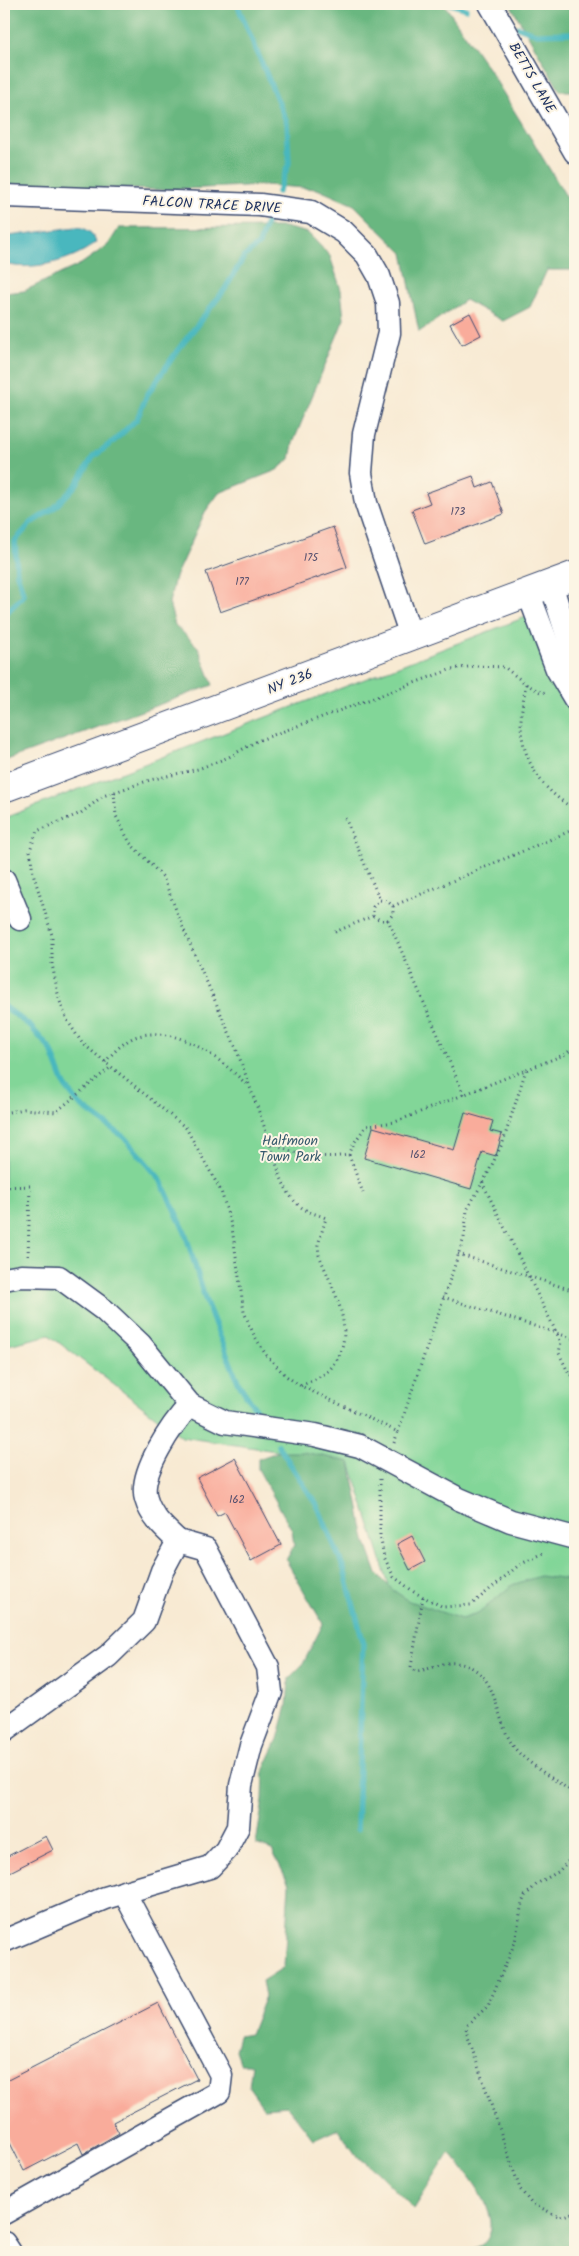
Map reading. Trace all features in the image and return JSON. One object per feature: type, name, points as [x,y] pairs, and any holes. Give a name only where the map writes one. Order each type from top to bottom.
[{"type":"main road","name":"NY 236","points":[[4,788],[552,583]]},
{"type":"street","name":"BETTS LANE","points":[[490,4],[575,152]]},
{"type":"street","name":"FALCON TRACE DRIVE","points":[[4,196],[260,205],[311,212],[344,232],[367,255],[379,276],[388,303],[389,333],[364,434],[361,472],[366,503],[411,636]]},
{"type":"street","points":[[552,583],[575,660]]},
{"type":"street","points":[[552,583],[557,669],[575,699]]},
{"type":"street","points":[[4,880],[20,919]]},
{"type":"street","points":[[4,1279],[28,1276],[59,1277],[104,1310],[140,1344],[190,1405],[225,1422],[315,1434],[360,1446],[460,1499],[512,1521],[575,1538]]},
{"type":"street","points":[[4,1941],[124,1892],[210,1867],[226,1850],[238,1827],[241,1785],[251,1745],[270,1692],[268,1667],[206,1549],[178,1541],[156,1520],[145,1498],[148,1471],[172,1423],[190,1405]]},
{"type":"street","points":[[4,1731],[108,1656],[144,1621],[162,1571],[178,1541]]},
{"type":"street","points":[[4,2213],[219,2092],[221,2074],[124,1892]]},
{"type":"street","points":[[4,2243],[10,2252]]},
{"type":"path","points":[[398,1432],[301,1386],[286,1376],[266,1354],[254,1335],[244,1312],[232,1228],[220,1191],[186,1128],[82,1043],[67,1020],[59,999],[52,964],[52,935],[33,873],[30,850],[37,831],[80,813],[103,796],[150,780],[198,769],[229,756],[257,741],[452,669],[476,666],[504,667],[526,684],[542,693],[550,690]]},
{"type":"path","points":[[526,684],[521,722],[524,748],[537,778],[561,802],[575,809]]},
{"type":"path","points":[[114,792],[116,816],[130,843],[163,877],[186,935],[236,1048],[284,1183],[299,1206],[310,1213],[326,1218],[318,1245],[319,1255],[344,1317],[340,1354],[330,1370],[301,1386]]},
{"type":"path","points":[[345,818],[380,900]]},
{"type":"path","points":[[393,906],[575,829]]},
{"type":"path","points":[[380,900],[387,901],[393,906]]},
{"type":"path","points":[[373,916],[373,907],[380,900]]},
{"type":"path","points":[[388,920],[393,914],[393,906]]},
{"type":"path","points":[[373,916],[380,920],[388,920]]},
{"type":"path","points":[[335,932],[373,916]]},
{"type":"path","points":[[388,920],[464,1095]]},
{"type":"path","points":[[105,1062],[117,1049],[134,1038],[150,1035],[172,1037],[190,1043],[207,1052],[248,1086]]},
{"type":"path","points":[[363,1193],[349,1155],[354,1143],[366,1126],[396,1122],[566,1054],[575,1046]]},
{"type":"path","points":[[4,1114],[24,1109],[56,1112],[87,1089],[111,1067]]},
{"type":"path","points":[[526,1070],[502,1142],[467,1210],[464,1238],[398,1432],[380,1478],[379,1506],[384,1557],[394,1577],[443,1607],[471,1605],[518,1565],[548,1550]]},
{"type":"path","points":[[269,1140],[290,1152],[309,1156],[329,1158],[349,1155]]},
{"type":"path","points":[[482,1182],[561,1342],[559,1353],[569,1374],[575,1376]]},
{"type":"path","points":[[4,1187],[30,1186],[28,1276]]},
{"type":"path","points":[[458,1254],[575,1291]]},
{"type":"path","points":[[444,1297],[575,1339]]},
{"type":"path","points":[[423,1596],[412,1667],[415,1671],[427,1671],[447,1663],[456,1662],[474,1668],[484,1676],[498,1705],[503,1731],[509,1741],[520,1754],[575,1794]]},
{"type":"path","points":[[575,1854],[558,1872],[538,1883],[525,1896],[515,1942],[488,2006],[467,2025],[466,2034],[520,2189],[531,2203],[560,2217],[575,2212]]},
{"type":"green space","points":[[4,4],[444,4],[490,71],[575,211],[575,270],[547,270],[530,307],[503,321],[465,300],[419,332],[403,253],[354,205],[317,189],[265,185],[162,190],[4,185]]},
{"type":"green space","points":[[510,4],[575,4],[575,91],[560,91]]},
{"type":"green space","points":[[284,227],[308,233],[330,256],[341,290],[344,319],[293,443],[290,459],[277,470],[219,493],[205,512],[175,577],[169,603],[175,625],[198,647],[213,685],[4,761],[4,293],[24,291],[81,264],[108,245],[119,228]]},
{"type":"green space","name":"Halfmoon Town Park","points":[[575,598],[575,2213],[395,1605],[350,1462],[182,1437],[49,1335],[4,1346],[4,818]]},
{"type":"green space","points":[[277,1452],[304,1452],[350,1462],[365,1540],[377,1574],[393,1590],[409,1601],[461,1619],[478,1614],[512,1585],[540,1576],[575,1581],[575,2252],[464,2252],[478,2247],[485,2242],[490,2232],[491,2220],[482,2195],[449,2153],[414,2209],[376,2171],[356,2155],[338,2129],[314,2140],[287,2106],[264,2108],[249,2087],[252,2064],[240,2064],[235,2050],[239,2036],[250,2034],[265,1996],[262,1981],[284,1967],[289,1884],[272,1850],[256,1844],[263,1800],[264,1769],[278,1739],[287,1706],[289,1678],[303,1664],[323,1624],[286,1560],[294,1546],[292,1530],[258,1469],[258,1459]]},
{"type":"water","points":[[76,227],[89,231],[96,242],[77,254],[53,263],[28,266],[6,264],[4,239],[9,236]]},
{"type":"building","points":[[470,313],[481,335],[462,345],[450,324]]},
{"type":"building","points":[[473,476],[477,488],[492,482],[504,514],[425,544],[412,510],[430,503],[426,493]]},
{"type":"building","points":[[333,527],[347,567],[220,612],[206,572]]},
{"type":"building","points":[[465,1113],[493,1121],[490,1131],[502,1134],[496,1156],[482,1152],[471,1189],[364,1158],[373,1127],[454,1150]]},
{"type":"building","points":[[235,1458],[281,1545],[251,1561],[225,1512],[217,1516],[197,1478]]},
{"type":"building","points":[[412,1536],[425,1562],[410,1570],[397,1544]]},
{"type":"building","points":[[46,1836],[53,1850],[4,1875],[4,1858]]},
{"type":"building","points":[[158,2003],[197,2079],[113,2122],[119,2133],[83,2154],[78,2143],[24,2171],[4,2131],[4,2082]]},
{"type":"waterway","points":[[237,4],[287,123],[289,163],[278,192]]},
{"type":"waterway","points":[[450,4],[466,9]]},
{"type":"waterway","points":[[518,27],[537,34],[575,33]]},
{"type":"waterway","points":[[4,615],[24,595],[17,574],[15,541],[31,523],[54,508],[76,485],[93,457],[115,440],[137,419],[147,395],[177,351],[225,289],[244,257],[259,244],[267,221]]},
{"type":"waterway","points":[[4,1006],[31,1027],[51,1050],[65,1086],[80,1105],[125,1138],[160,1179],[185,1232],[206,1302],[239,1384],[258,1413]]},
{"type":"waterway","points":[[278,1445],[318,1507],[344,1569],[363,1641],[357,1829]]}]
